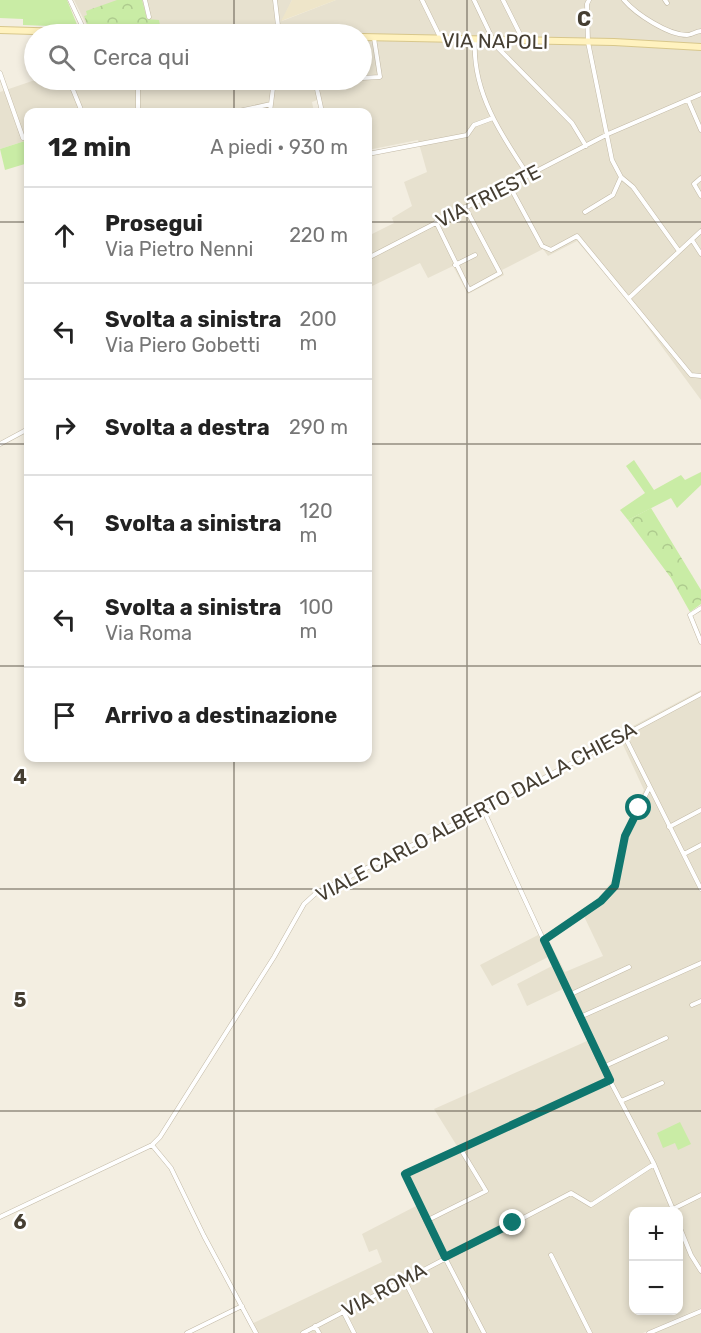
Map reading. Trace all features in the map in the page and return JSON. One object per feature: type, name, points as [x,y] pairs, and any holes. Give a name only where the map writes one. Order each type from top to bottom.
[{"type":"street","points":[[70,0],[82,24]]},
{"type":"street","points":[[146,0],[149,17]]},
{"type":"street","points":[[275,0],[278,24]]},
{"type":"street","points":[[422,0],[441,39]]},
{"type":"street","points":[[474,0],[496,46],[572,123],[586,146]]},
{"type":"street","points":[[504,0],[525,43]]},
{"type":"street","points":[[589,0],[587,4],[588,42],[612,160],[621,177],[633,188],[679,251]]},
{"type":"street","points":[[624,0],[652,22],[687,35],[701,31]]},
{"type":"street","points":[[0,30],[24,31]]},
{"type":"street","points":[[686,46],[687,35]]},
{"type":"street","points":[[372,77],[380,77],[374,38]]},
{"type":"street","name":"VIA NAPOLI","points":[[374,38],[525,43],[588,42],[701,47]]},
{"type":"street","points":[[475,41],[479,87],[493,118],[528,175]]},
{"type":"street","points":[[0,73],[23,138]]},
{"type":"street","points":[[73,90],[80,108]]},
{"type":"street","points":[[138,90],[138,108]]},
{"type":"street","points":[[270,108],[273,90]]},
{"type":"street","points":[[317,90],[321,108]]},
{"type":"street","name":"VIA TRIESTE","points":[[372,256],[608,134],[701,94]]},
{"type":"street","points":[[688,100],[701,130]]},
{"type":"street","points":[[252,108],[271,104]]},
{"type":"street","points":[[372,153],[467,135],[474,125],[493,118]]},
{"type":"street","points":[[585,212],[613,195],[621,177]]},
{"type":"street","points":[[701,178],[694,184],[701,196]]},
{"type":"street","points":[[509,185],[542,246],[551,250],[577,236],[691,375],[701,376]]},
{"type":"street","points":[[436,222],[455,265],[470,290],[500,273],[465,207]]},
{"type":"street","points":[[629,298],[701,231]]},
{"type":"street","points":[[692,240],[701,254]]},
{"type":"street","points":[[455,265],[475,255]]},
{"type":"street","points":[[0,444],[24,431]]},
{"type":"street","points":[[701,608],[690,615],[701,642]]},
{"type":"street","name":"VIALE CARLO ALBERTO DALLA CHIESA","points":[[0,1218],[152,1145],[175,1116],[274,957],[304,904],[327,886],[483,809],[701,694]]},
{"type":"street","points":[[624,735],[648,788],[701,889]]},
{"type":"street","points":[[544,940],[601,901],[615,886],[625,836],[648,788]]},
{"type":"street","points":[[483,809],[603,1067],[654,1164],[673,1207]]},
{"type":"street","points":[[669,827],[701,810]]},
{"type":"street","points":[[684,854],[701,845]]},
{"type":"street","points":[[580,1017],[701,963]]},
{"type":"street","points":[[569,995],[629,967]]},
{"type":"street","points":[[692,1005],[701,1001]]},
{"type":"street","points":[[603,1067],[666,1038]]},
{"type":"street","points":[[484,1333],[426,1221],[405,1174],[610,1080]]},
{"type":"street","points":[[621,1101],[662,1083]]},
{"type":"street","points":[[152,1145],[171,1168],[193,1216],[256,1333]]},
{"type":"street","points":[[426,1221],[486,1191],[460,1148]]},
{"type":"street","name":"VIA ROMA","points":[[303,1333],[571,1193],[591,1205],[654,1164]]},
{"type":"street","points":[[679,1207],[701,1195]]},
{"type":"street","points":[[683,1235],[701,1271]]},
{"type":"street","points":[[551,1255],[590,1333]]},
{"type":"street","points":[[404,1279],[431,1333]]},
{"type":"street","points":[[187,1333],[242,1306]]},
{"type":"street","points":[[343,1311],[354,1333]]},
{"type":"street","points":[[649,1333],[701,1311]]},
{"type":"street","points":[[315,1326],[319,1333]]},
{"type":"shaded area","points":[[74,0],[292,0],[282,21],[336,0],[701,0],[701,400],[629,302],[577,241],[548,256],[543,249],[502,270],[504,275],[468,294],[453,266],[428,278],[420,263],[372,286],[372,234],[394,223],[392,218],[412,206],[404,182],[427,172],[418,140],[372,149],[372,108],[323,108],[320,99],[312,102],[313,108],[24,108],[24,141],[0,149],[0,92],[24,84],[24,90],[372,90],[372,24],[86,24]]},
{"type":"shaded area","points":[[292,0],[336,0],[281,21]]},
{"type":"shaded area","points":[[701,690],[701,1308],[643,1333],[254,1333],[249,1325],[382,1262],[377,1249],[369,1252],[362,1234],[416,1206],[401,1172],[457,1146],[434,1109],[587,1041],[563,989],[527,1006],[517,984],[552,966],[548,957],[492,986],[480,965],[538,935],[545,947],[551,945],[565,972],[603,956],[581,910],[598,899],[612,881],[622,836],[644,790],[618,734]]},
{"type":"shaded area","points":[[701,1312],[701,1333],[652,1333]]},
{"type":"green space","points":[[0,0],[67,0],[77,24],[23,25],[23,19],[0,18]]},
{"type":"green space","points":[[117,0],[142,0],[147,19],[159,20],[160,24],[87,24],[84,16],[87,15],[86,11]]},
{"type":"green space","points":[[24,141],[24,164],[5,170],[0,149]]},
{"type":"green space","points":[[634,460],[654,490],[681,475],[685,480],[701,472],[701,485],[677,508],[671,498],[628,520],[620,510],[645,493],[626,466]]},
{"type":"green space","points":[[651,508],[701,590],[701,604],[690,612],[671,578],[628,520]]},
{"type":"green space","points":[[680,1122],[691,1144],[678,1150],[675,1143],[663,1148],[657,1133]]},
{"type":"route","points":[[513,1223],[445,1257],[405,1174],[610,1080],[544,940],[601,901],[615,886],[625,836],[639,808]]}]
